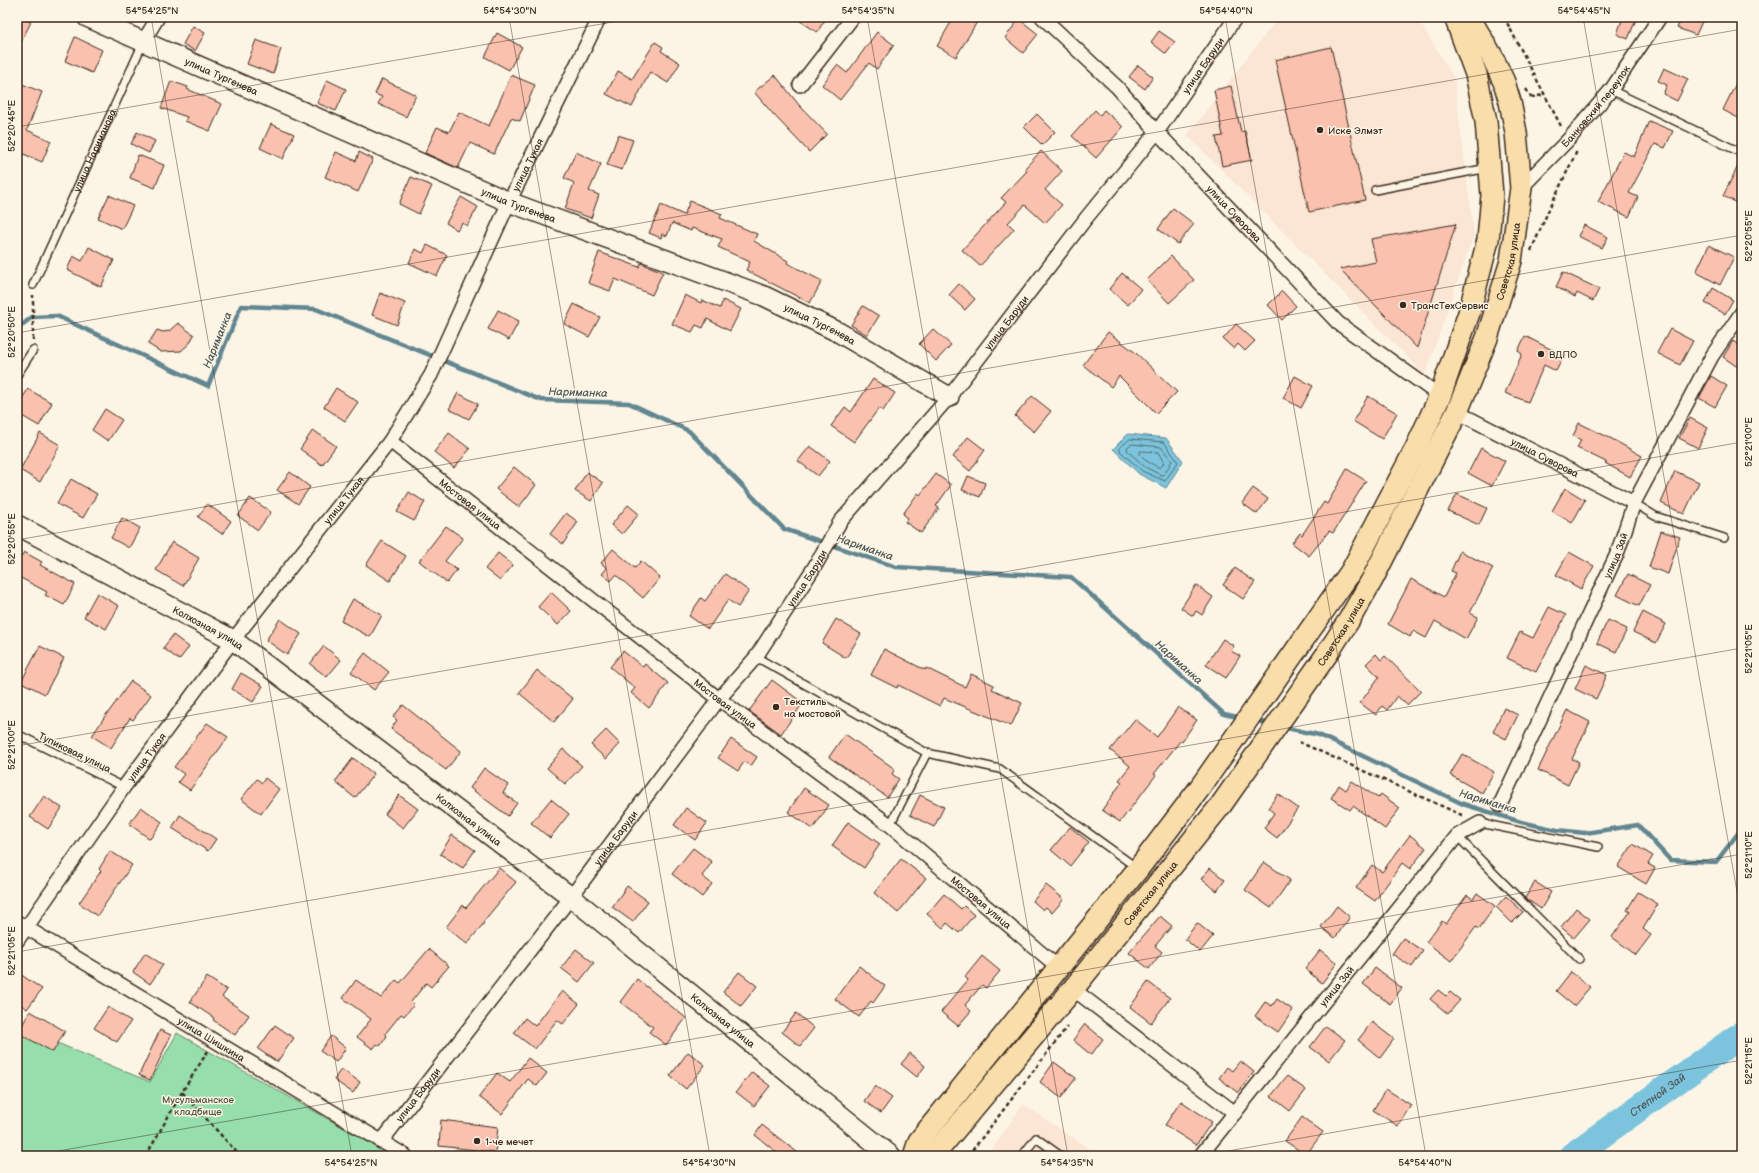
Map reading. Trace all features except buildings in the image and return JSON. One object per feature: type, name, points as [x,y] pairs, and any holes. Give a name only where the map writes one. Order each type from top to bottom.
[{"type":"main road","points":[[914,1156],[919,1141],[1138,869],[1199,789],[1352,570],[1416,448],[1440,396],[1469,313],[1488,240],[1492,195],[1484,108],[1476,74],[1456,17]]},
{"type":"main road","name":"Советская улица","points":[[933,1156],[1073,989],[1221,805],[1327,654],[1349,620],[1372,580],[1456,412],[1487,338],[1511,261],[1521,188],[1516,132],[1510,102],[1492,56],[1470,17]]},
{"type":"street","name":"улица Тургенева","points":[[87,17],[509,202],[764,296],[838,332],[949,397]]},
{"type":"street","name":"улица Нариманова","points":[[143,42],[158,17]]},
{"type":"street","name":"улица Тукая","points":[[17,941],[22,925],[232,640],[390,441],[431,375],[509,202],[600,17]]},
{"type":"street","points":[[800,85],[853,17]]},
{"type":"street","name":"улица Суворова","points":[[1042,17],[1118,87],[1157,132],[1338,323],[1440,396]]},
{"type":"street","name":"улица Баруди","points":[[381,1142],[571,897],[719,699],[756,657],[815,566],[840,522],[949,397],[1087,217],[1157,132],[1236,17]]},
{"type":"street","name":"Банковский переулок","points":[[1521,188],[1569,139],[1611,90],[1660,17]]},
{"type":"street","name":"улица Зай","points":[[1500,805],[1617,554],[1634,503],[1712,356],[1742,312]]},
{"type":"street","name":"улица Суворова","points":[[1456,412],[1634,503]]},
{"type":"street","name":"Мостовая улица","points":[[390,441],[719,699],[890,825],[1059,968]]},
{"type":"street","name":"Колхозная улица","points":[[17,524],[232,640],[571,897],[891,1156]]},
{"type":"street","name":"улица Зай","points":[[1200,1156],[1457,836],[1480,823]]},
{"type":"street","name":"улица Шишкина","points":[[22,925],[406,1156]]},
{"type":"street","points":[[1073,989],[1235,1113]]},
{"type":"lane","name":"улица Нариманова","points":[[33,285],[143,42]]},
{"type":"lane","points":[[1611,90],[1742,153]]},
{"type":"lane","points":[[1375,190],[1490,168]]},
{"type":"lane","points":[[17,375],[33,350]]},
{"type":"lane","points":[[1634,503],[1655,516],[1724,538]]},
{"type":"lane","points":[[756,657],[927,753],[1000,769],[1138,869]]},
{"type":"lane","name":"Тупиковая улица","points":[[17,734],[124,787]]},
{"type":"lane","points":[[890,825],[927,753]]},
{"type":"lane","points":[[1480,823],[1598,848]]},
{"type":"lane","points":[[1457,836],[1579,959]]},
{"type":"lane","points":[[1022,1156],[1036,1138],[1061,1156]]},
{"type":"path","points":[[1504,17],[1557,120]]},
{"type":"path","points":[[1531,97],[1544,95]]},
{"type":"path","points":[[33,285],[33,350]]},
{"type":"path","points":[[1299,742],[1480,823]]},
{"type":"path","points":[[968,1156],[1068,1025]]},
{"type":"path","points":[[146,1156],[182,1092],[215,1041]]},
{"type":"path","points":[[182,1092],[240,1156]]},
{"type":"shaded area","points":[[1279,17],[1417,17],[1454,78],[1474,234],[1425,375],[1187,135]]},
{"type":"shaded area","points":[[1023,1104],[1100,1156],[988,1156]]},
{"type":"green space","name":"Мусульманское кладбище","points":[[17,1026],[150,1082],[177,1033],[393,1156],[17,1156]]},
{"type":"water","points":[[1128,434],[1166,438],[1183,461],[1166,488],[1139,474],[1113,449]]},
{"type":"waterway","name":"Нариманка","points":[[17,329],[32,317],[57,316],[208,386],[241,306],[316,309],[541,400],[629,403],[689,431],[784,529],[896,567],[1071,577],[1224,714],[1242,718]]},
{"type":"waterway","name":"Нариманка","points":[[1253,720],[1271,724]]},
{"type":"waterway","name":"Нариманка","points":[[1282,727],[1319,735],[1463,804],[1521,822],[1557,830],[1585,833],[1638,825],[1670,860],[1716,862],[1742,828]]},
{"type":"waterway","name":"Степной Зай","points":[[1572,1156],[1742,1034]]},
{"type":"place","name":"Иске Элмэт","points":[[1320,130]]},
{"type":"place","name":"ТрансТехСервис","points":[[1403,305]]},
{"type":"place","name":"ВДПО","points":[[1541,354]]},
{"type":"place","name":"Текстиль на мостовой","points":[[776,707]]},
{"type":"place","name":"1-че мечет","points":[[477,1141]]}]
